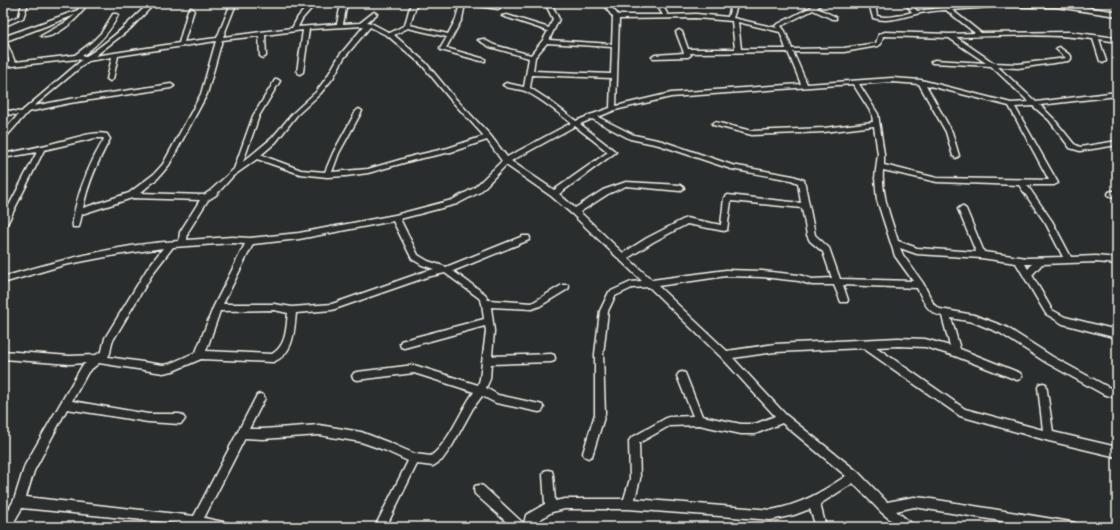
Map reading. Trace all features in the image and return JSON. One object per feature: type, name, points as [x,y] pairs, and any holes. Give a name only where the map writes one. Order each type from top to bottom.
[{"type":"street","points":[[3,5],[13,3]]},
{"type":"street","points":[[3,25],[21,17],[25,3]]},
{"type":"street","points":[[12,63],[3,40],[82,6],[106,3]]},
{"type":"street","points":[[3,136],[24,112],[86,59],[112,42],[152,3]]},
{"type":"street","points":[[294,30],[300,18],[313,3]]},
{"type":"street","points":[[340,25],[344,3]]},
{"type":"street","points":[[407,26],[414,3]]},
{"type":"street","points":[[463,3],[459,19],[444,49],[483,60]]},
{"type":"street","points":[[467,3],[498,7]]},
{"type":"street","points":[[527,89],[532,57],[546,41],[556,19],[548,3]]},
{"type":"street","points":[[604,3],[616,17],[613,109]]},
{"type":"street","points":[[658,3],[666,16]]},
{"type":"street","points":[[735,3],[733,20],[738,50]]},
{"type":"street","points":[[804,85],[782,31],[778,26],[813,8],[819,3]]},
{"type":"street","points":[[872,3],[876,18],[896,18],[915,12],[946,7],[1001,3],[1056,5],[1117,14]]},
{"type":"street","points":[[908,3],[915,12]]},
{"type":"street","points":[[132,195],[156,176],[166,165],[204,94],[220,40],[233,4]]},
{"type":"street","points":[[44,36],[74,19],[82,6]]},
{"type":"street","points":[[946,7],[980,35]]},
{"type":"street","points":[[813,8],[834,18]]},
{"type":"street","points":[[181,44],[191,10]]},
{"type":"street","points":[[361,25],[374,14]]},
{"type":"street","points":[[77,57],[92,46],[111,25],[115,15]]},
{"type":"street","points":[[505,16],[551,30]]},
{"type":"street","points":[[616,17],[696,16],[733,20],[782,31]]},
{"type":"street","points":[[183,243],[184,232],[205,198],[213,193],[237,168],[256,156],[274,140],[295,114],[318,94],[330,78],[341,57],[369,24]]},
{"type":"street","points":[[3,65],[77,57],[86,59],[181,44],[306,28],[369,24],[380,28],[424,64],[452,98],[488,137],[506,161],[554,194],[575,212],[725,355],[783,418],[854,476],[885,508],[907,527]]},
{"type":"street","points":[[390,35],[407,26],[451,36]]},
{"type":"street","points":[[300,72],[306,28]]},
{"type":"street","points":[[655,57],[688,55],[679,32]]},
{"type":"street","points":[[262,34],[263,56]]},
{"type":"street","points":[[686,50],[850,50],[878,44],[881,35],[950,36],[1070,34],[1117,40]]},
{"type":"street","points":[[950,36],[993,65],[1051,119],[1072,146],[1080,149],[1117,143]]},
{"type":"street","points":[[1095,37],[1103,61]]},
{"type":"street","points":[[481,40],[492,46],[532,57]]},
{"type":"street","points":[[546,41],[616,46]]},
{"type":"street","points":[[934,62],[1018,66],[1068,59],[1068,57],[1059,49]]},
{"type":"street","points":[[110,79],[114,55]]},
{"type":"street","points":[[529,73],[614,76]]},
{"type":"street","points":[[3,280],[64,262],[171,244],[232,240],[250,241],[299,236],[395,218],[454,202],[478,190],[506,161],[576,123],[591,116],[613,109],[671,95],[892,80],[921,82],[1011,105],[1035,104],[1117,94]]},
{"type":"street","points":[[237,168],[256,116],[277,82]]},
{"type":"street","points":[[855,82],[875,114],[881,154],[879,178],[881,200],[899,256],[920,285],[931,307],[938,312],[974,319],[1003,330],[1050,360],[1106,391],[1117,394]]},
{"type":"street","points":[[921,82],[949,132],[956,156]]},
{"type":"street","points":[[506,85],[527,89],[545,100],[613,152],[554,194]]},
{"type":"street","points":[[3,112],[24,112],[70,101],[171,86]]},
{"type":"street","points":[[880,167],[937,180],[997,183],[1054,183],[1011,105]]},
{"type":"street","points":[[327,175],[336,153],[359,111]]},
{"type":"street","points":[[591,116],[632,137],[660,143],[731,167],[798,180],[802,184],[811,235],[813,239],[826,250],[839,282],[844,300]]},
{"type":"street","points":[[715,124],[752,133],[824,130],[876,124]]},
{"type":"street","points":[[3,156],[82,138],[105,136],[107,140],[92,165],[82,190],[76,225]]},
{"type":"street","points":[[256,156],[300,172],[327,175],[368,171],[413,158],[449,150],[488,137]]},
{"type":"street","points":[[3,224],[42,148]]},
{"type":"street","points":[[1021,182],[1049,223],[1068,259]]},
{"type":"street","points":[[575,212],[619,185],[626,184],[680,188]]},
{"type":"street","points":[[78,212],[132,195],[205,198]]},
{"type":"street","points":[[622,258],[650,240],[686,221],[724,228],[728,198],[806,206]]},
{"type":"street","points":[[962,209],[981,255]]},
{"type":"street","points":[[241,433],[263,434],[318,430],[370,440],[414,459],[433,461],[449,443],[470,405],[481,390],[485,378],[490,331],[486,303],[482,296],[446,270],[425,263],[415,257],[395,218]]},
{"type":"street","points":[[217,308],[274,307],[292,310],[332,307],[426,274],[446,270],[501,250],[526,238]]},
{"type":"street","points":[[200,355],[217,308],[250,241]]},
{"type":"street","points":[[5,527],[7,515],[19,502],[29,470],[64,404],[85,370],[96,359],[106,353],[108,341],[150,271],[171,244]]},
{"type":"street","points":[[896,244],[917,251],[981,255],[1019,260],[1040,261],[1096,259],[1117,261]]},
{"type":"street","points":[[899,256],[917,251]]},
{"type":"street","points":[[1019,260],[1049,312],[1063,320],[1117,334]]},
{"type":"street","points":[[1028,274],[1040,261]]},
{"type":"street","points":[[588,453],[600,414],[599,354],[604,311],[612,294],[632,285],[650,284],[726,273],[800,278],[812,282],[920,285]]},
{"type":"street","points":[[486,303],[537,304],[565,287]]},
{"type":"street","points":[[3,355],[70,360],[96,359],[163,369],[170,368],[200,355],[273,358],[283,353],[287,347],[292,310]]},
{"type":"street","points":[[945,313],[956,352]]},
{"type":"street","points":[[404,344],[488,322]]},
{"type":"street","points":[[725,355],[775,348],[866,345],[898,342],[925,343],[956,352],[1017,376]]},
{"type":"street","points":[[866,345],[963,412],[1049,436],[1117,452]]},
{"type":"street","points":[[487,360],[551,358]]},
{"type":"street","points":[[357,376],[414,369],[481,390],[496,399],[539,408]]},
{"type":"street","points":[[682,376],[699,420]]},
{"type":"street","points":[[1043,388],[1049,436]]},
{"type":"street","points":[[196,522],[260,398]]},
{"type":"street","points":[[64,404],[148,418],[180,418]]},
{"type":"street","points":[[628,504],[635,479],[634,441],[668,422],[699,420],[741,429],[755,429],[783,418]]},
{"type":"street","points":[[382,525],[414,459]]},
{"type":"street","points":[[548,475],[550,506]]},
{"type":"street","points":[[538,527],[529,523],[550,506],[565,504],[628,504],[770,515],[794,511],[814,503],[854,476]]},
{"type":"street","points":[[479,490],[520,527]]},
{"type":"street","points":[[19,502],[184,518],[196,522],[224,527]]},
{"type":"street","points":[[885,508],[919,502],[1072,527]]},
{"type":"street","points":[[814,503],[821,527]]}]
